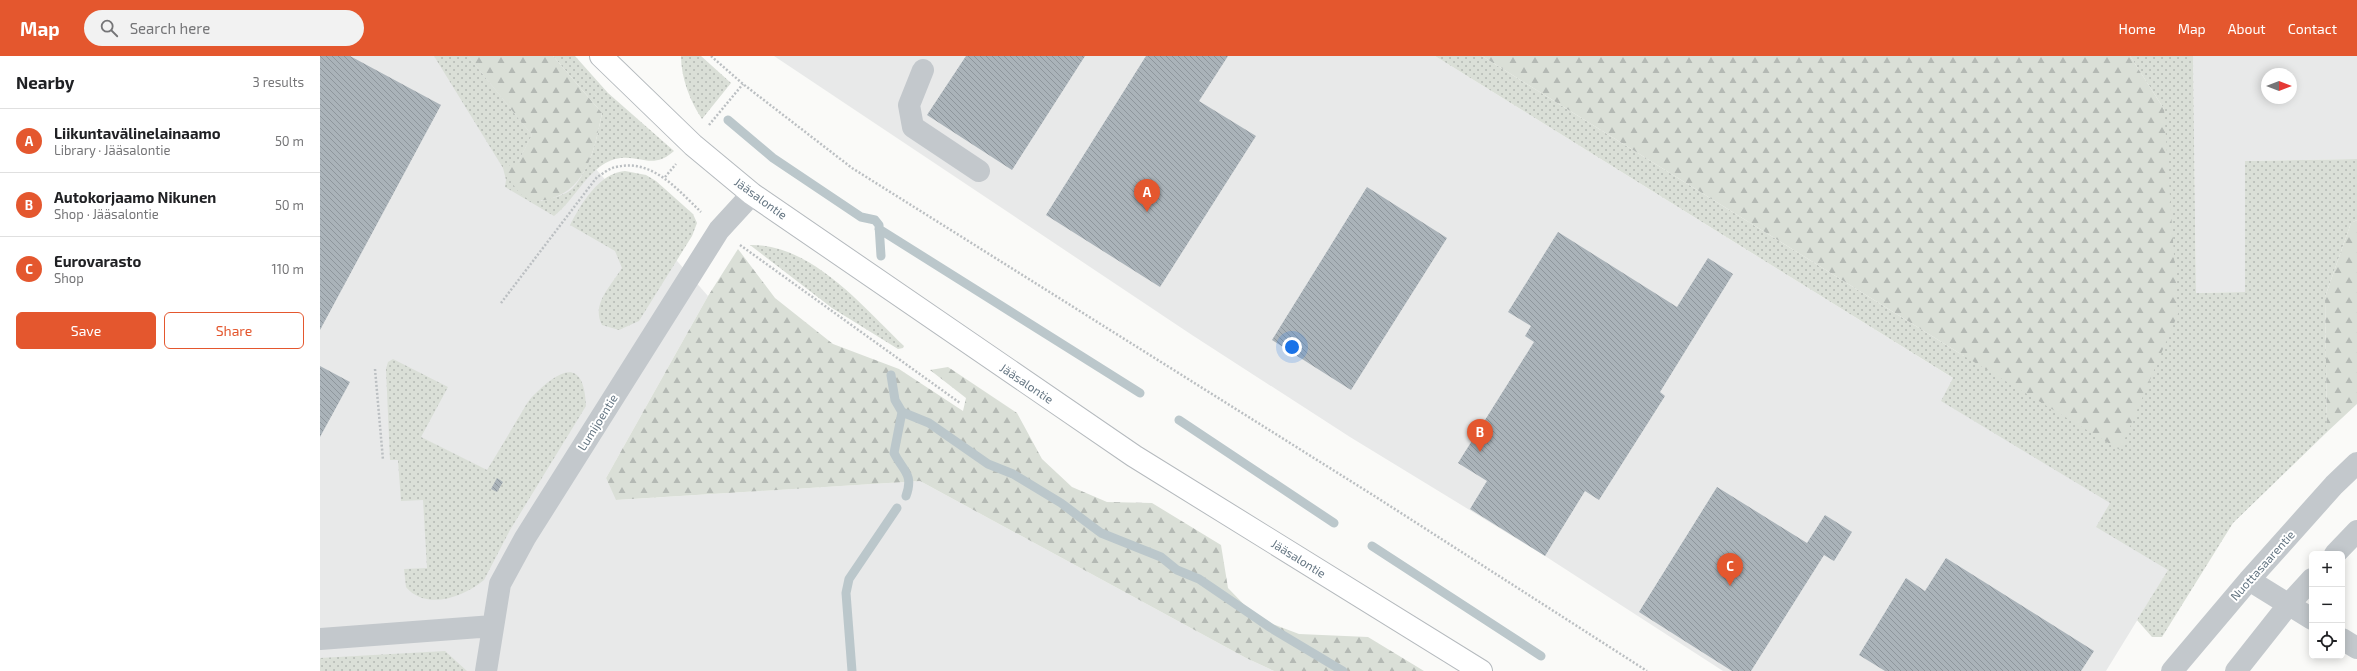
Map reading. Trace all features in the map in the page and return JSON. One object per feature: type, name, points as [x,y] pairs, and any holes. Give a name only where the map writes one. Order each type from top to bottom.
[{"type":"main road","name":"Jääsalontie","points":[[607,58],[693,145],[752,194],[1134,456],[1481,671]]},
{"type":"street","points":[[923,70],[909,105],[913,127],[979,171]]},
{"type":"street","name":"Lumijoentie","points":[[486,671],[492,626],[500,584],[526,538],[719,230],[752,194]]},
{"type":"street","name":"Nuottasaarentie","points":[[2172,671],[2249,580],[2334,485],[2357,463]]},
{"type":"street","points":[[2338,551],[2357,531]]},
{"type":"street","points":[[2249,580],[2309,617]]},
{"type":"street","points":[[2236,671],[2289,604],[2309,582]]},
{"type":"street","points":[[320,639],[492,626]]},
{"type":"street","points":[[2345,640],[2357,648]]},
{"type":"path","points":[[711,56],[743,84],[852,168],[1376,497],[1647,671]]},
{"type":"path","points":[[375,369],[383,460]]},
{"type":"shaded area","points":[[320,56],[496,56],[708,296],[606,478],[617,500],[920,481],[1246,658],[1274,671],[320,671]]},
{"type":"shaded area","points":[[774,56],[1435,56],[2194,528],[2106,671],[1723,671],[1545,556],[1350,437],[1192,335]]},
{"type":"shaded area","points":[[2193,56],[2357,56],[2357,159],[2245,161],[2245,292],[2196,293]]},
{"type":"green space","points":[[434,56],[468,56],[532,135],[518,162],[541,201],[570,191],[579,180],[589,162],[602,113],[553,56],[575,56],[608,93],[674,151],[659,160],[652,161],[624,158],[615,159],[605,163],[589,176],[562,209],[554,216],[505,187],[506,180],[503,168]]},
{"type":"green space","points":[[468,56],[553,56],[602,113],[588,165],[573,186],[563,194],[547,200],[533,200],[523,196],[515,187],[503,168],[518,162],[532,135]]},
{"type":"green space","points":[[681,56],[701,56],[731,83],[702,119],[694,105],[684,81]]},
{"type":"green space","points":[[1435,56],[1482,56],[1964,356],[2164,109],[2130,56],[2193,56],[2196,293],[2245,292],[2245,161],[2357,159],[2357,220],[2351,223],[2325,297],[2327,432],[2233,523],[2162,637],[2152,637],[2137,620],[2168,570],[2096,527],[2110,503],[1941,401],[1953,378]]},
{"type":"green space","points":[[1482,56],[2130,56],[2164,109],[2178,314],[2120,450],[1964,356]]},
{"type":"green space","points":[[625,171],[646,175],[656,181],[693,214],[697,223],[692,236],[639,321],[619,330],[602,325],[599,317],[599,310],[604,295],[622,268],[615,251],[570,225],[585,199],[599,183],[607,177]]},
{"type":"green space","points":[[2357,220],[2357,404],[2327,432],[2325,297],[2351,223]]},
{"type":"green space","points":[[750,245],[773,247],[794,255],[815,266],[853,296],[904,346],[903,348],[898,349],[832,308]]},
{"type":"green space","points":[[738,249],[775,298],[833,344],[899,369],[963,411],[966,398],[930,370],[948,367],[1017,413],[1042,459],[1072,487],[1107,502],[1152,503],[1221,545],[1228,588],[1257,618],[1299,634],[1368,637],[1424,671],[1274,671],[1246,658],[920,481],[616,500],[606,478],[708,296]]},
{"type":"green space","points":[[393,359],[448,387],[421,437],[487,470],[528,402],[551,380],[568,372],[575,374],[580,379],[584,390],[586,406],[510,530],[484,580],[466,592],[445,599],[434,600],[424,598],[414,594],[406,587],[404,569],[427,568],[423,500],[401,501],[398,460],[390,460],[386,369],[388,362]]},
{"type":"green space","points":[[445,651],[467,671],[320,671],[320,658]]},
{"type":"building","points":[[320,56],[350,56],[441,105],[320,330]]},
{"type":"building","points":[[966,56],[1085,56],[1012,170],[927,115]]},
{"type":"building","points":[[1146,56],[1228,56],[1199,101],[1256,136],[1160,287],[1046,215]]},
{"type":"building","points":[[1367,187],[1447,238],[1351,390],[1272,340]]},
{"type":"building","points":[[1558,232],[1677,307],[1708,258],[1733,274],[1660,392],[1665,396],[1599,500],[1585,491],[1545,556],[1470,509],[1487,481],[1458,463],[1534,342],[1525,336],[1531,326],[1508,312]]},
{"type":"building","points":[[320,366],[350,382],[320,437]]},
{"type":"building","points":[[497,478],[503,482],[497,492],[491,489]]},
{"type":"building","points":[[1717,487],[1807,543],[1825,515],[1852,532],[1834,561],[1824,555],[1751,671],[1732,671],[1639,612]]},
{"type":"building","points":[[1946,558],[2094,651],[2081,671],[1885,671],[1859,655],[1906,578],[1925,591]]},
{"type":"waterway","points":[[728,120],[773,158],[861,217],[875,220],[879,225],[881,256]]},
{"type":"waterway","points":[[879,229],[1140,393]]},
{"type":"waterway","points":[[891,375],[895,400],[902,412],[894,453],[908,477],[909,483],[906,496]]},
{"type":"waterway","points":[[902,412],[929,423],[988,464],[1013,474],[1061,503],[1101,533],[1161,557],[1177,570],[1199,579],[1271,628],[1343,671]]},
{"type":"waterway","points":[[1179,420],[1334,523]]},
{"type":"waterway","points":[[852,671],[846,593],[849,579],[897,508]]},
{"type":"waterway","points":[[1372,546],[1541,656]]},
{"type":"place","name":"Liikuntavälinelainaamo","points":[[1147,212]]},
{"type":"place","name":"Autokorjaamo Nikunen","points":[[1480,452]]},
{"type":"place","name":"Eurovarasto","points":[[1730,586]]}]
